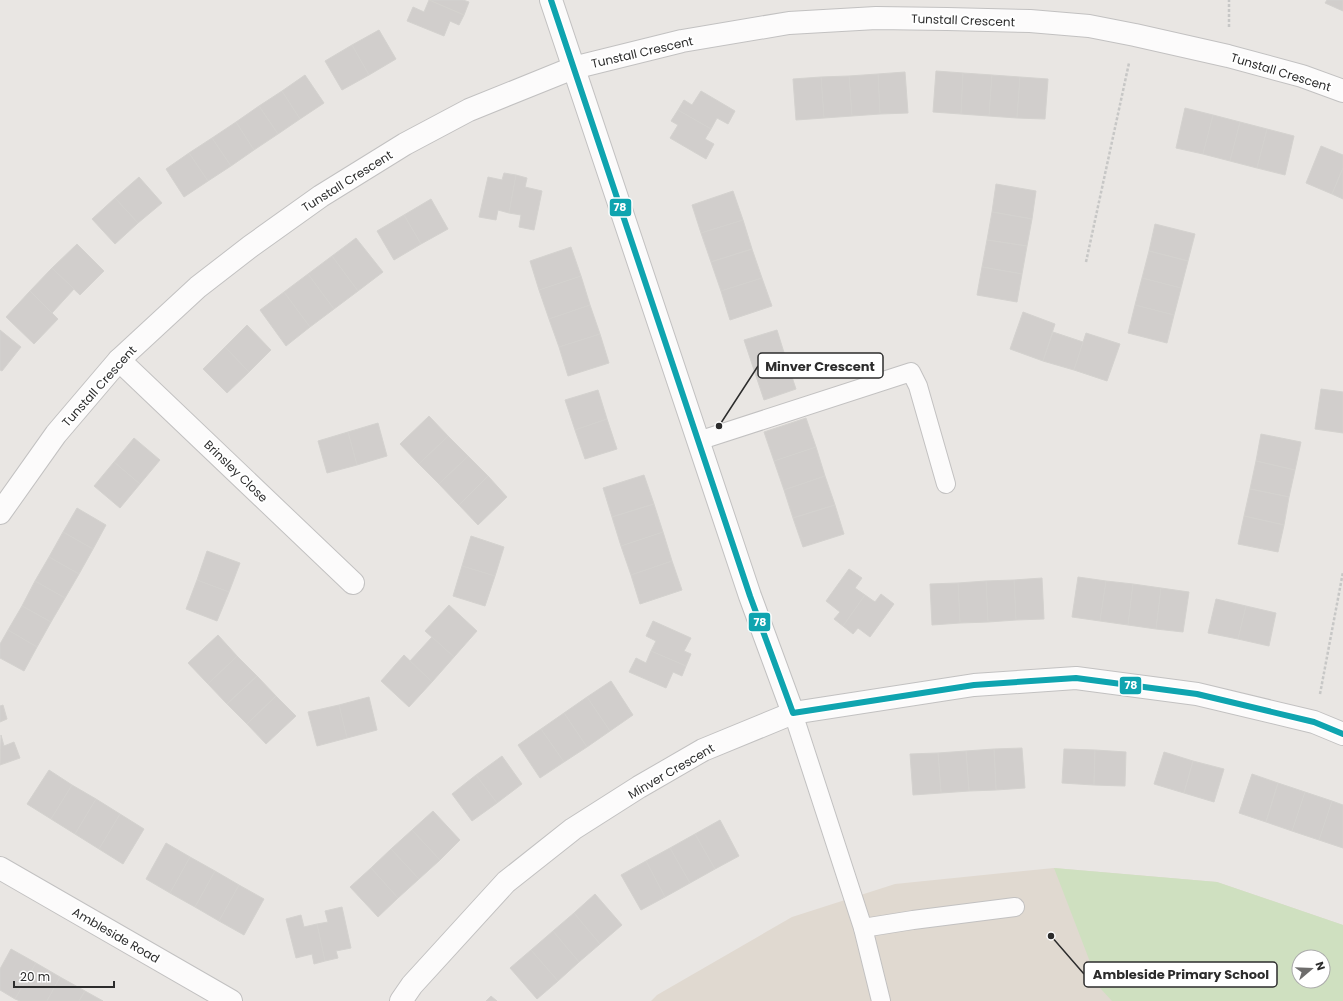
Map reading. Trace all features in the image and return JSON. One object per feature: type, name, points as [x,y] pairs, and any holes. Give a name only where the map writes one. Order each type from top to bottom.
[{"type":"street","points":[[551,0],[750,596],[793,713]]},
{"type":"street","name":"Tunstall Crescent","points":[[0,513],[56,434],[119,360],[198,287],[250,246],[320,196],[405,144],[469,110],[573,68],[682,42],[789,23],[860,18],[931,18],[1089,26],[1228,56],[1302,76],[1343,91]]},
{"type":"street","name":"Brinsley Close","points":[[119,360],[353,583]]},
{"type":"street","name":"Minver Crescent","points":[[401,1001],[412,985],[506,882],[573,829],[639,787],[703,750],[793,713],[974,685],[1076,678],[1196,694],[1314,722],[1343,734]]},
{"type":"street","name":"Ambleside Road","points":[[0,868],[231,1001]]},
{"type":"lane","points":[[698,441],[911,372],[918,386],[946,484]]},
{"type":"lane","points":[[793,713],[863,928],[881,1001]]},
{"type":"lane","points":[[863,928],[1015,907]]},
{"type":"path","points":[[1086,262],[1136,35]]},
{"type":"path","points":[[1314,722],[1343,572]]},
{"type":"shaded area","points":[[1054,868],[1217,882],[1343,925],[1343,1001],[651,1001],[657,995],[792,917],[895,884]]},
{"type":"green space","points":[[1054,868],[1217,882],[1343,925],[1343,1001],[1112,1001],[1100,988]]},
{"type":"building","points":[[429,0],[463,0],[469,2],[464,15]]},
{"type":"building","points":[[429,0],[464,15],[459,25],[450,21],[444,36],[407,21],[413,7],[424,12]]},
{"type":"building","points":[[1327,0],[1343,0],[1343,11],[1325,3]]},
{"type":"building","points":[[379,30],[396,59],[369,75],[352,45]]},
{"type":"building","points":[[352,45],[369,75],[342,90],[325,61]]},
{"type":"building","points":[[936,71],[963,73],[961,114],[933,112]]},
{"type":"building","points":[[905,72],[908,113],[880,114],[878,74]]},
{"type":"building","points":[[963,73],[992,75],[989,116],[961,114]]},
{"type":"building","points":[[878,74],[880,114],[852,116],[849,76]]},
{"type":"building","points":[[305,75],[324,103],[300,119],[282,91]]},
{"type":"building","points":[[992,75],[1020,77],[1017,118],[989,116]]},
{"type":"building","points":[[849,76],[852,116],[824,118],[821,77]]},
{"type":"building","points":[[821,77],[824,118],[796,120],[793,79]]},
{"type":"building","points":[[1020,77],[1048,79],[1045,119],[1017,118]]},
{"type":"building","points":[[282,91],[300,119],[278,134],[259,106]]},
{"type":"building","points":[[701,91],[735,111],[728,124],[717,118],[711,129],[678,110],[684,100],[692,105]]},
{"type":"building","points":[[259,106],[278,134],[254,150],[236,122]]},
{"type":"building","points":[[1185,108],[1213,115],[1203,154],[1176,148]]},
{"type":"building","points":[[678,110],[711,129],[705,139],[714,144],[706,159],[670,138],[678,125],[671,121]]},
{"type":"building","points":[[1213,115],[1240,122],[1230,161],[1203,154]]},
{"type":"building","points":[[236,122],[254,150],[231,166],[212,138]]},
{"type":"building","points":[[1240,122],[1267,129],[1257,168],[1230,161]]},
{"type":"building","points":[[1267,129],[1294,136],[1285,175],[1257,168]]},
{"type":"building","points":[[212,138],[231,166],[208,181],[189,153]]},
{"type":"building","points":[[1321,146],[1343,155],[1343,168],[1332,194],[1306,183]]},
{"type":"building","points":[[189,153],[208,181],[184,197],[166,169]]},
{"type":"building","points":[[1343,168],[1343,199],[1332,194]]},
{"type":"building","points":[[504,173],[516,175],[509,213],[498,210],[496,220],[479,217],[488,177],[502,180]]},
{"type":"building","points":[[516,175],[527,178],[525,187],[542,191],[534,230],[519,227],[521,215],[509,213]]},
{"type":"building","points":[[139,177],[162,203],[138,223],[115,198]]},
{"type":"building","points":[[996,184],[1036,191],[1032,219],[992,212]]},
{"type":"building","points":[[733,191],[743,220],[701,233],[692,205]]},
{"type":"building","points":[[115,198],[138,223],[115,244],[92,219]]},
{"type":"building","points":[[431,199],[448,229],[421,244],[404,215]]},
{"type":"building","points":[[992,212],[1032,219],[1027,246],[987,240]]},
{"type":"building","points":[[404,215],[421,244],[394,260],[377,231]]},
{"type":"building","points":[[743,220],[752,249],[711,262],[701,233]]},
{"type":"building","points":[[1155,224],[1195,234],[1188,261],[1149,251]]},
{"type":"building","points":[[356,238],[383,272],[358,291],[332,256]]},
{"type":"building","points":[[987,240],[1027,246],[1022,274],[982,267]]},
{"type":"building","points":[[77,244],[104,271],[80,295],[52,268]]},
{"type":"building","points":[[571,247],[581,276],[539,290],[530,261]]},
{"type":"building","points":[[752,249],[762,278],[721,291],[711,262]]},
{"type":"building","points":[[1149,251],[1188,261],[1181,288],[1142,278]]},
{"type":"building","points":[[332,256],[358,291],[334,309],[308,274]]},
{"type":"building","points":[[982,267],[1022,274],[1017,302],[977,295]]},
{"type":"building","points":[[52,268],[74,289],[52,313],[30,291]]},
{"type":"building","points":[[308,274],[334,309],[310,327],[284,292]]},
{"type":"building","points":[[581,276],[590,305],[549,319],[539,290]]},
{"type":"building","points":[[762,278],[772,306],[730,320],[721,291]]},
{"type":"building","points":[[1142,278],[1181,288],[1174,315],[1135,305]]},
{"type":"building","points":[[30,291],[58,319],[34,344],[6,317]]},
{"type":"building","points":[[284,292],[310,327],[286,346],[260,310]]},
{"type":"building","points":[[590,305],[600,334],[559,347],[549,319]]},
{"type":"building","points":[[1135,305],[1174,315],[1167,343],[1128,333]]},
{"type":"building","points":[[1023,312],[1055,324],[1043,361],[1010,349]]},
{"type":"building","points":[[247,325],[271,350],[249,372],[225,347]]},
{"type":"building","points":[[0,330],[21,347],[2,371],[0,370]]},
{"type":"building","points":[[777,330],[786,359],[754,370],[744,340]]},
{"type":"building","points":[[1053,332],[1083,342],[1074,370],[1043,361]]},
{"type":"building","points":[[1086,333],[1120,344],[1107,381],[1074,370]]},
{"type":"building","points":[[600,334],[609,363],[568,376],[559,347]]},
{"type":"building","points":[[225,347],[249,372],[227,393],[203,369]]},
{"type":"building","points":[[786,359],[796,389],[764,400],[754,370]]},
{"type":"building","points":[[1321,389],[1343,392],[1343,433],[1315,429]]},
{"type":"building","points":[[598,390],[607,419],[575,430],[565,400]]},
{"type":"building","points":[[429,416],[448,436],[419,464],[400,444]]},
{"type":"building","points":[[806,418],[816,447],[774,461],[764,432]]},
{"type":"building","points":[[607,419],[617,449],[585,459],[575,430]]},
{"type":"building","points":[[378,423],[387,456],[357,465],[348,432]]},
{"type":"building","points":[[348,432],[357,465],[327,473],[318,441]]},
{"type":"building","points":[[1261,434],[1301,442],[1295,470],[1256,461]]},
{"type":"building","points":[[448,436],[468,456],[439,484],[419,464]]},
{"type":"building","points":[[134,438],[160,460],[140,484],[114,462]]},
{"type":"building","points":[[816,447],[825,476],[784,490],[774,461]]},
{"type":"building","points":[[468,456],[488,476],[459,505],[439,484]]},
{"type":"building","points":[[1256,461],[1295,470],[1289,497],[1250,489]]},
{"type":"building","points":[[114,462],[140,484],[120,508],[94,486]]},
{"type":"building","points":[[644,475],[654,504],[612,517],[603,488]]},
{"type":"building","points":[[488,476],[507,497],[478,525],[459,505]]},
{"type":"building","points":[[825,476],[835,505],[793,518],[784,490]]},
{"type":"building","points":[[1250,489],[1289,497],[1284,525],[1244,516]]},
{"type":"building","points":[[654,504],[663,532],[621,546],[612,517]]},
{"type":"building","points":[[835,505],[844,534],[803,547],[793,518]]},
{"type":"building","points":[[77,508],[106,525],[93,549],[63,532]]},
{"type":"building","points":[[1244,516],[1284,525],[1278,552],[1238,544]]},
{"type":"building","points":[[63,532],[93,549],[79,574],[49,557]]},
{"type":"building","points":[[663,532],[672,561],[631,575],[621,546]]},
{"type":"building","points":[[471,536],[504,547],[495,576],[462,566]]},
{"type":"building","points":[[207,551],[240,563],[229,592],[197,580]]},
{"type":"building","points":[[49,557],[79,574],[65,598],[35,581]]},
{"type":"building","points":[[672,561],[682,590],[640,604],[631,575]]},
{"type":"building","points":[[462,566],[495,576],[485,606],[453,596]]},
{"type":"building","points":[[849,569],[862,578],[855,588],[865,595],[843,626],[834,619],[840,612],[826,601]]},
{"type":"building","points":[[1078,577],[1106,581],[1100,621],[1072,617]]},
{"type":"building","points":[[1042,578],[1044,619],[1016,620],[1014,580]]},
{"type":"building","points":[[197,580],[229,592],[217,621],[186,609]]},
{"type":"building","points":[[1014,580],[1016,620],[988,622],[986,581]]},
{"type":"building","points":[[35,581],[65,598],[51,622],[22,606]]},
{"type":"building","points":[[986,581],[988,622],[960,623],[958,583]]},
{"type":"building","points":[[1106,581],[1133,584],[1128,625],[1100,621]]},
{"type":"building","points":[[958,583],[960,623],[932,625],[930,584]]},
{"type":"building","points":[[1133,584],[1161,588],[1156,629],[1128,625]]},
{"type":"building","points":[[1161,588],[1189,592],[1183,632],[1156,629]]},
{"type":"building","points":[[881,594],[894,604],[870,637],[858,628],[853,634],[843,626],[865,595],[875,602]]},
{"type":"building","points":[[1216,599],[1246,606],[1238,639],[1208,633]]},
{"type":"building","points":[[449,605],[477,631],[454,657],[425,631]]},
{"type":"building","points":[[22,606],[51,622],[37,647],[8,630]]},
{"type":"building","points":[[1246,606],[1276,613],[1269,646],[1238,639]]},
{"type":"building","points":[[653,621],[691,638],[684,651],[691,654],[686,666],[651,651],[656,641],[646,636]]},
{"type":"building","points":[[8,630],[37,647],[24,671],[0,658],[0,644]]},
{"type":"building","points":[[218,635],[237,656],[208,684],[188,663]]},
{"type":"building","points":[[432,637],[454,657],[432,682],[410,661]]},
{"type":"building","points":[[651,651],[686,666],[682,676],[673,672],[666,688],[629,672],[636,658],[646,663]]},
{"type":"building","points":[[404,655],[432,682],[409,707],[381,681]]},
{"type":"building","points":[[237,656],[257,676],[227,704],[208,684]]},
{"type":"building","points":[[257,676],[276,696],[247,724],[227,704]]},
{"type":"building","points":[[611,681],[633,715],[610,731],[587,697]]},
{"type":"building","points":[[276,696],[296,716],[266,744],[247,724]]},
{"type":"building","points":[[369,697],[377,730],[347,738],[339,705]]},
{"type":"building","points":[[587,697],[610,731],[587,747],[564,713]]},
{"type":"building","points":[[3,705],[7,719],[0,722],[0,706]]},
{"type":"building","points":[[339,705],[347,738],[317,746],[308,712]]},
{"type":"building","points":[[564,713],[587,747],[564,762],[541,729]]},
{"type":"building","points":[[541,729],[564,762],[540,778],[518,745]]},
{"type":"building","points":[[1,735],[4,746],[14,742],[20,758],[0,765]]},
{"type":"building","points":[[1022,748],[1025,788],[996,790],[994,749]]},
{"type":"building","points":[[994,749],[996,790],[969,791],[966,751]]},
{"type":"building","points":[[1064,749],[1095,750],[1094,785],[1062,783]]},
{"type":"building","points":[[1095,750],[1126,752],[1125,786],[1094,785]]},
{"type":"building","points":[[966,751],[969,791],[941,793],[938,753]]},
{"type":"building","points":[[1164,752],[1193,761],[1184,793],[1154,784]]},
{"type":"building","points":[[938,753],[941,793],[913,795],[910,754]]},
{"type":"building","points":[[502,756],[522,784],[497,803],[476,775]]},
{"type":"building","points":[[1193,761],[1224,769],[1214,802],[1184,793]]},
{"type":"building","points":[[49,770],[72,785],[51,819],[27,804]]},
{"type":"building","points":[[1252,774],[1278,783],[1266,822],[1239,813]]},
{"type":"building","points":[[476,775],[497,803],[472,821],[452,794]]},
{"type":"building","points":[[1278,783],[1305,792],[1292,831],[1266,822]]},
{"type":"building","points":[[72,785],[96,799],[75,834],[51,819]]},
{"type":"building","points":[[1305,792],[1332,801],[1319,840],[1292,831]]},
{"type":"building","points":[[96,799],[120,814],[99,849],[75,834]]},
{"type":"building","points":[[1332,801],[1343,805],[1343,848],[1319,840]]},
{"type":"building","points":[[433,811],[460,840],[440,860],[412,830]]},
{"type":"building","points":[[120,814],[144,829],[123,864],[99,849]]},
{"type":"building","points":[[720,820],[739,856],[715,869],[695,834]]},
{"type":"building","points":[[412,830],[440,860],[419,879],[391,849]]},
{"type":"building","points":[[695,834],[715,869],[690,883],[670,848]]},
{"type":"building","points":[[166,843],[190,857],[170,893],[146,879]]},
{"type":"building","points":[[670,848],[690,883],[665,897],[646,861]]},
{"type":"building","points":[[391,849],[419,879],[398,898],[371,868]]},
{"type":"building","points":[[190,857],[215,871],[195,907],[170,893]]},
{"type":"building","points":[[646,861],[665,897],[641,910],[621,875]]},
{"type":"building","points":[[371,868],[398,898],[378,917],[350,887]]},
{"type":"building","points":[[215,871],[239,885],[219,921],[195,907]]},
{"type":"building","points":[[239,885],[264,899],[244,935],[219,921]]},
{"type":"building","points":[[595,894],[622,925],[600,944],[574,913]]},
{"type":"building","points":[[342,907],[351,948],[336,951],[338,958],[325,961],[317,924],[328,922],[325,911]]},
{"type":"building","points":[[574,913],[600,944],[579,962],[553,931]]},
{"type":"building","points":[[301,915],[304,927],[317,924],[325,961],[314,964],[312,954],[296,958],[286,919]]},
{"type":"building","points":[[553,931],[579,962],[558,981],[531,950]]},
{"type":"building","points":[[11,949],[36,963],[15,999],[0,990],[0,969]]},
{"type":"building","points":[[531,950],[558,981],[537,999],[510,968]]},
{"type":"building","points":[[36,963],[60,977],[47,1001],[20,1001],[15,999]]},
{"type":"building","points":[[60,977],[85,991],[79,1001],[47,1001]]},
{"type":"building","points":[[85,991],[103,1001],[79,1001]]},
{"type":"building","points":[[491,996],[497,1001],[486,1001]]},
{"type":"transit line","name":"78","points":[[551,0],[750,596],[793,713],[974,685],[1076,678],[1197,694],[1314,722],[1343,734]]},
{"type":"place","name":"Minver Crescent","points":[[719,426]]},
{"type":"place","name":"Ambleside Primary School","points":[[1051,936]]}]
